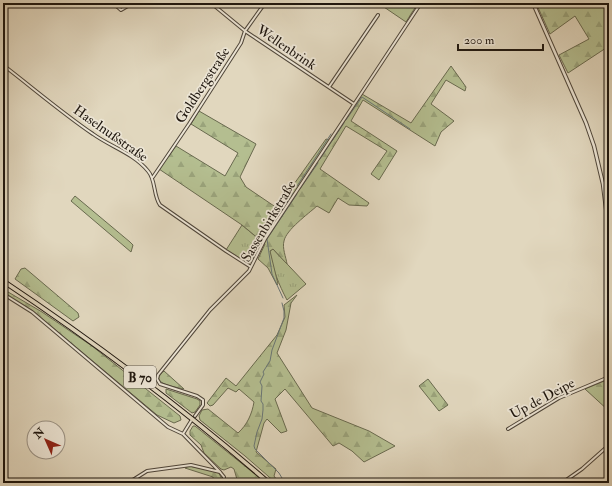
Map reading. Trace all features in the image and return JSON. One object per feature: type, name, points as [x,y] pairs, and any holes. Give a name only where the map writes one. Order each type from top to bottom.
[{"type":"highway","name":"B 70","points":[[3,281],[146,382],[189,415],[269,483]]},
{"type":"street","points":[[114,4],[121,10],[133,3]]},
{"type":"street","name":"Wellenbrink","points":[[211,3],[245,31],[354,104]]},
{"type":"street","name":"Goldbergstraße","points":[[153,177],[237,49],[245,31],[266,3]]},
{"type":"street","name":"Sassenbirkstraße","points":[[196,416],[203,405],[202,400],[197,396],[160,384],[157,380],[158,375],[210,310],[249,271],[265,239],[421,3]]},
{"type":"street","points":[[533,3],[586,123],[594,146],[603,184],[609,232]]},
{"type":"street","points":[[329,87],[378,15]]},
{"type":"street","name":"Haselnußstraße","points":[[3,65],[94,135],[125,152],[148,170],[153,177],[156,200],[160,205],[251,267]]},
{"type":"street","points":[[5,295],[32,312],[168,427],[183,434],[220,472],[224,477],[224,483]]},
{"type":"street","name":"Up de Deipe","points":[[508,429],[559,398],[609,377]]},
{"type":"street","points":[[183,434],[191,421]]},
{"type":"street","points":[[562,483],[582,470],[609,445]]},
{"type":"street","points":[[128,483],[147,471],[191,465],[220,472]]},
{"type":"green space","points":[[378,3],[418,3],[406,22]]},
{"type":"green space","points":[[536,3],[609,3],[609,46],[568,73],[559,55],[589,39],[575,16],[550,34]]},
{"type":"green space","points":[[451,66],[466,87],[465,91],[446,80],[431,104],[454,121],[441,132],[435,146],[363,100],[351,121],[397,151],[379,180],[371,174],[387,151],[346,126],[320,169],[369,203],[367,206],[349,205],[338,198],[329,213],[317,206],[303,218],[293,227],[284,241],[287,264],[273,249],[270,251],[277,285],[268,268],[258,259],[265,244],[242,225],[159,169],[176,146],[225,176],[238,153],[191,124],[199,111],[256,144],[240,177],[246,187],[277,208],[326,139],[332,141],[362,94],[411,123]]},
{"type":"green space","points":[[75,196],[133,245],[131,252],[71,201]]},
{"type":"green space","points":[[242,225],[261,241],[251,262],[248,264],[226,250]]},
{"type":"green space","points":[[273,249],[306,284],[287,300],[272,264],[270,251]]},
{"type":"green space","points":[[25,268],[78,313],[79,317],[73,321],[15,279],[21,269]]},
{"type":"green space","points":[[3,289],[42,312],[92,346],[180,416],[181,420],[174,423],[157,415],[33,311],[3,294]]},
{"type":"green space","points":[[297,295],[291,303],[286,330],[277,353],[312,408],[369,431],[395,446],[364,462],[352,451],[339,443],[333,446],[285,389],[275,399],[287,431],[281,433],[267,419],[264,423],[256,452],[276,469],[274,476],[279,483],[276,483],[200,420],[199,416],[202,410],[208,409],[238,433],[244,426],[252,411],[254,402],[239,389],[236,392],[228,388],[213,405],[210,406],[207,403],[226,378],[236,386],[277,335],[285,317],[284,305]]},
{"type":"green space","points":[[164,371],[184,389],[170,386],[161,382],[159,379],[160,375]]},
{"type":"green space","points":[[428,379],[448,405],[439,411],[419,386]]},
{"type":"green space","points":[[609,379],[609,411],[585,389]]},
{"type":"green space","points":[[166,389],[197,399],[200,401],[200,405],[195,412],[192,413],[166,393]]},
{"type":"green space","points":[[193,426],[195,426],[266,483],[259,483],[256,480],[248,483],[238,483],[234,469],[231,467],[224,470],[221,469],[204,453],[201,445],[190,435],[190,431]]},
{"type":"green space","points":[[189,466],[218,472],[222,483],[214,483],[213,477],[185,468]]},
{"type":"waterway","points":[[346,120],[362,97],[410,129]]},
{"type":"waterway","points":[[320,159],[344,123]]},
{"type":"waterway","points":[[297,186],[331,134]]},
{"type":"waterway","points":[[300,189],[318,163]]},
{"type":"waterway","points":[[273,224],[293,193]]},
{"type":"waterway","points":[[283,298],[272,274],[267,239],[297,194]]},
{"type":"waterway","points":[[253,260],[261,242],[271,227]]},
{"type":"waterway","points":[[282,303],[284,318],[272,350],[270,361],[263,372],[264,374],[260,382],[262,386],[261,401],[263,404],[263,410],[262,419],[254,446],[255,449],[279,473],[285,483]]}]
